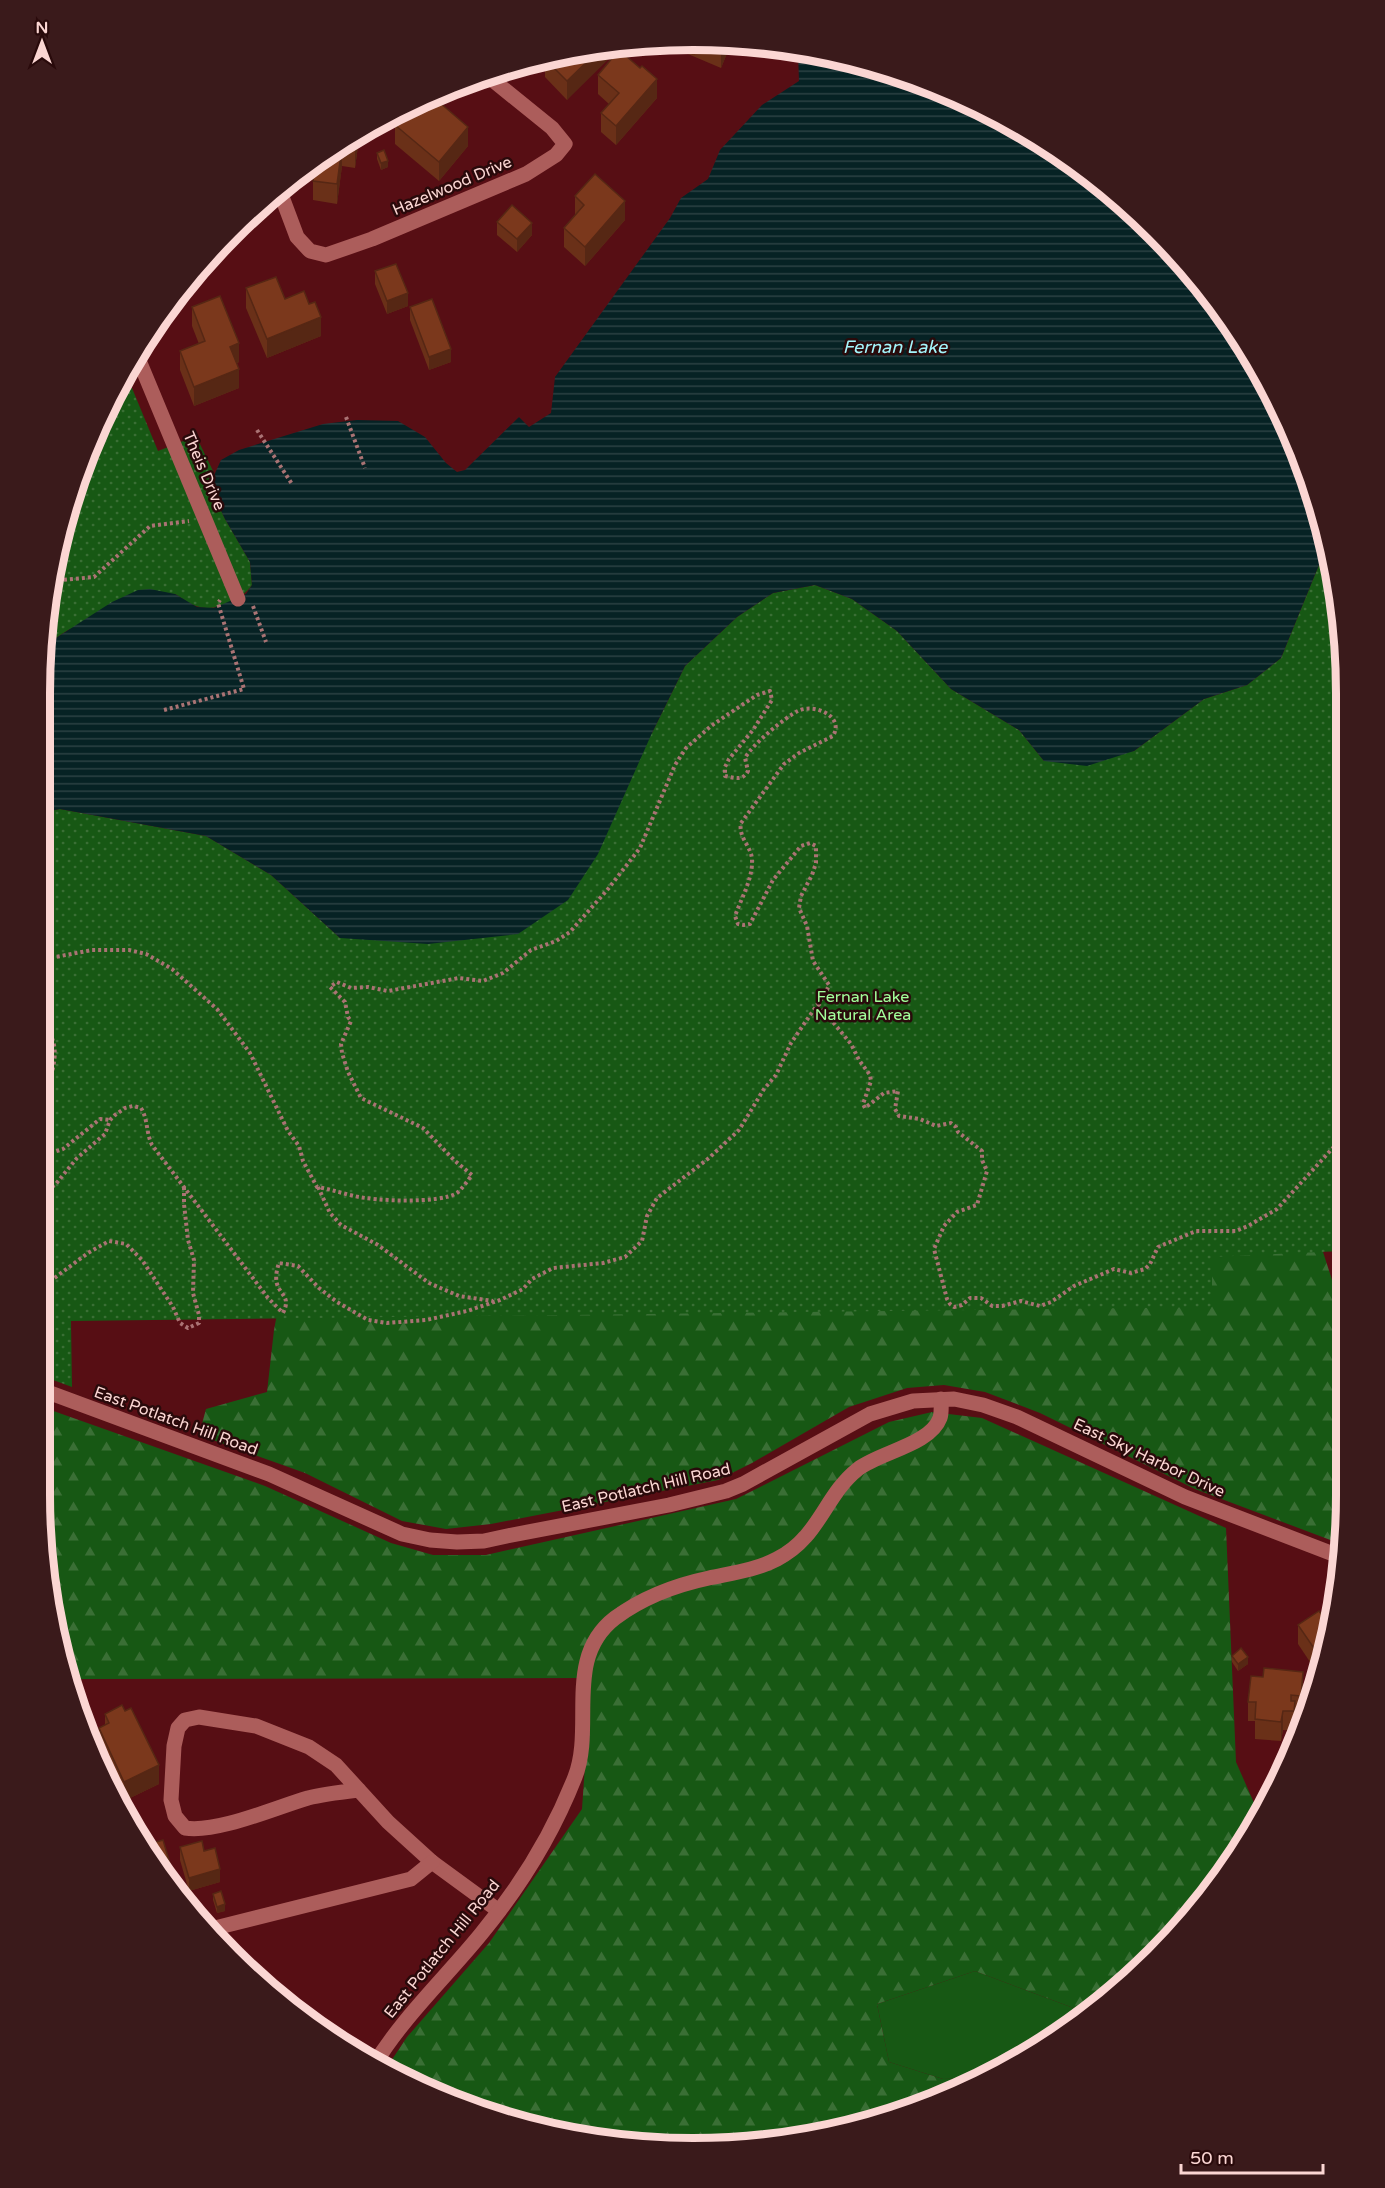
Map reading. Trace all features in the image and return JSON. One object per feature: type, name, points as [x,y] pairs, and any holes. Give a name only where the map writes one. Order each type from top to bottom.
[{"type":"street","name":"Hazelwood Drive","points":[[282,198],[297,237],[310,251],[326,255],[526,174],[556,155],[565,144],[552,128],[494,81]]},
{"type":"street","name":"Theis Drive","points":[[140,364],[205,520],[245,601]]},
{"type":"street","name":"East Potlatch Hill Road","points":[[50,1393],[269,1474],[402,1534],[430,1540],[458,1542],[507,1536],[669,1505],[726,1491],[743,1484],[870,1414],[906,1402],[941,1399],[941,1416],[934,1428],[919,1439],[872,1460],[858,1469],[847,1480],[808,1536],[794,1548],[766,1564],[706,1578],[658,1594],[612,1621],[591,1650],[585,1670],[582,1691],[581,1748],[576,1774],[531,1863],[499,1911],[394,2036],[380,2057]]},
{"type":"street","name":"East Sky Harbor Drive","points":[[941,1399],[983,1405],[1017,1417],[1185,1497],[1332,1554]]},
{"type":"street","points":[[359,1790],[311,1797],[222,1824],[194,1830],[185,1828],[175,1816],[171,1800],[174,1746],[178,1728],[185,1719],[199,1717],[256,1726],[309,1747],[336,1765],[359,1790],[388,1822],[432,1862],[499,1911]]},
{"type":"street","points":[[217,1928],[411,1879],[432,1862]]},
{"type":"path","points":[[346,417],[365,468]]},
{"type":"path","points":[[257,430],[292,484]]},
{"type":"path","points":[[60,580],[94,577],[150,526],[205,520]]},
{"type":"path","points":[[245,601],[266,642]]},
{"type":"path","points":[[164,710],[244,689],[218,603]]},
{"type":"path","points":[[50,1188],[77,1158],[105,1134],[110,1120],[125,1108],[133,1106],[141,1108],[152,1145],[268,1298],[283,1313],[286,1306],[284,1293],[277,1282],[279,1263],[298,1266],[337,1302],[368,1320],[387,1323],[426,1320],[467,1311],[495,1302],[523,1289],[532,1279],[553,1268],[603,1263],[625,1257],[642,1241],[647,1216],[657,1198],[709,1158],[739,1131],[764,1089],[776,1075],[785,1053],[828,985],[813,961],[807,926],[799,908],[801,896],[816,863],[816,846],[810,843],[801,846],[773,880],[750,924],[738,924],[735,916],[752,868],[752,856],[741,832],[741,823],[784,764],[799,753],[833,736],[836,732],[836,723],[831,715],[811,709],[799,710],[748,752],[745,758],[748,771],[739,779],[725,776],[725,766],[753,730],[772,700],[770,691],[757,695],[727,715],[686,748],[675,765],[640,848],[608,889],[570,932],[556,941],[531,950],[503,972],[483,981],[459,978],[388,991],[368,987],[351,988],[337,982],[333,983],[330,987],[345,1002],[351,1021],[341,1044],[342,1053],[348,1072],[361,1098],[423,1128],[472,1175],[457,1193],[426,1200],[354,1196],[336,1189],[317,1187]]},
{"type":"path","points":[[50,958],[92,950],[129,950],[146,954],[172,969],[217,1009],[250,1053],[288,1131],[299,1146],[303,1161],[330,1213],[341,1225],[378,1245],[429,1283],[459,1296],[495,1302]]},
{"type":"path","points":[[818,1004],[852,1044],[859,1060],[870,1075],[871,1081],[863,1104],[866,1108],[884,1093],[898,1091],[895,1108],[898,1116],[920,1119],[936,1126],[951,1123],[958,1132],[982,1151],[982,1160],[987,1171],[977,1205],[957,1212],[944,1227],[934,1249],[947,1299],[954,1307],[962,1305],[970,1298],[981,1298],[992,1306],[1021,1301],[1040,1306],[1051,1302],[1074,1286],[1114,1269],[1131,1273],[1145,1269],[1158,1247],[1196,1231],[1236,1231],[1248,1226],[1277,1209],[1336,1145]]},
{"type":"path","points":[[50,1033],[55,1042],[56,1055],[50,1078]]},
{"type":"path","points":[[50,1153],[63,1149],[100,1119],[110,1120]]},
{"type":"path","points":[[50,1281],[88,1252],[109,1241],[126,1244],[142,1260],[173,1307],[180,1323],[188,1328],[199,1323],[193,1293],[194,1260],[188,1239],[183,1204],[184,1186]]},
{"type":"green space","points":[[130,383],[158,451],[196,436],[214,473],[211,482],[212,492],[250,562],[252,585],[235,600],[211,608],[193,605],[175,594],[68,630],[52,640],[55,609],[71,526],[98,446]]},
{"type":"green space","name":"Fernan Lake Natural Area","points":[[1321,559],[1330,609],[1336,692],[1336,1251],[1212,1257],[1212,1307],[71,1321],[72,1387],[50,1379],[50,811],[60,809],[206,836],[271,875],[340,938],[652,733],[685,666],[737,617],[773,593],[815,585],[852,599],[897,631],[951,689],[1019,730],[1044,761],[1134,751],[1204,699],[1247,685],[1281,658]]},
{"type":"green space","points":[[1266,1075],[1336,1287],[1336,1496],[1334,1541],[1195,1489],[1040,1413],[985,1392],[944,1385],[907,1388],[849,1407],[718,1480],[491,1524],[446,1529],[402,1521],[305,1473],[199,1435],[206,1409],[267,1392],[274,1330],[302,1179]]},
{"type":"green space","points":[[50,1410],[265,1486],[391,1543],[433,1555],[486,1555],[736,1499],[889,1422],[932,1412],[982,1418],[1226,1528],[1236,1762],[1255,1806],[1227,1853],[1176,1919],[1116,1979],[1079,2010],[975,1971],[877,2004],[889,2062],[943,2079],[963,2079],[939,2090],[859,2117],[776,2133],[735,2137],[650,2137],[567,2126],[526,2117],[446,2090],[390,2062],[407,2037],[489,1943],[582,1809],[591,1678],[77,1679],[62,1621],[55,1579],[51,1538]]},
{"type":"green space","points":[[975,1971],[1079,2010],[1050,2030],[977,2072],[963,2079],[943,2079],[889,2062],[877,2004]]},
{"type":"water","name":"Fernan Lake","points":[[798,59],[859,71],[939,98],[1014,136],[1084,182],[1116,209],[1147,238],[1203,301],[1249,371],[1287,446],[1314,526],[1321,559],[1281,658],[1247,685],[1204,699],[1134,751],[1087,766],[1044,761],[1019,730],[951,689],[897,631],[852,599],[815,585],[773,593],[737,617],[685,666],[652,733],[598,854],[568,900],[518,934],[428,944],[340,938],[271,875],[206,836],[60,809],[50,811],[52,641],[112,602],[138,590],[150,589],[175,594],[197,607],[214,608],[246,594],[252,585],[250,562],[212,492],[211,482],[221,460],[239,450],[323,424],[357,420],[398,421],[425,437],[446,463],[457,472],[465,470],[519,417],[529,427],[551,413],[555,377],[670,218],[681,198],[708,179],[720,150],[762,105],[799,81]]},
{"type":"building","points":[[615,54],[623,54],[657,79],[616,126],[601,113],[619,93],[598,75]]},
{"type":"building","points":[[591,58],[567,81],[551,65]]},
{"type":"building","points":[[438,102],[468,127],[439,162],[395,125]]},
{"type":"building","points":[[384,150],[388,161],[381,163],[377,153]]},
{"type":"building","points":[[341,154],[337,184],[313,181],[314,173]]},
{"type":"building","points":[[595,174],[625,201],[585,247],[564,228],[584,205],[575,196]]},
{"type":"building","points":[[512,205],[532,223],[517,239],[497,222]]},
{"type":"building","points":[[396,264],[408,293],[387,301],[375,271]]},
{"type":"building","points":[[276,277],[285,299],[304,291],[309,304],[315,302],[321,317],[267,339],[246,288]]},
{"type":"building","points":[[220,296],[239,343],[230,347],[239,369],[194,387],[180,351],[205,341],[192,307]]},
{"type":"building","points":[[432,299],[451,349],[429,357],[410,307]]},
{"type":"building","points":[[1319,1611],[1324,1617],[1316,1652],[1298,1625]]},
{"type":"building","points":[[1241,1648],[1248,1657],[1238,1664],[1232,1656]]},
{"type":"building","points":[[1264,1668],[1303,1672],[1301,1696],[1291,1695],[1291,1701],[1295,1701],[1294,1711],[1283,1711],[1281,1722],[1255,1719],[1256,1702],[1248,1702],[1251,1676],[1263,1677]]},
{"type":"building","points":[[122,1705],[125,1711],[131,1708],[159,1765],[124,1782],[99,1728],[109,1723],[105,1714]]},
{"type":"building","points":[[163,1840],[173,1874],[158,1853],[152,1843]]},
{"type":"building","points":[[202,1841],[204,1851],[215,1848],[220,1869],[189,1878],[180,1847]]},
{"type":"building","points":[[221,1891],[225,1904],[217,1907],[213,1894]]}]
